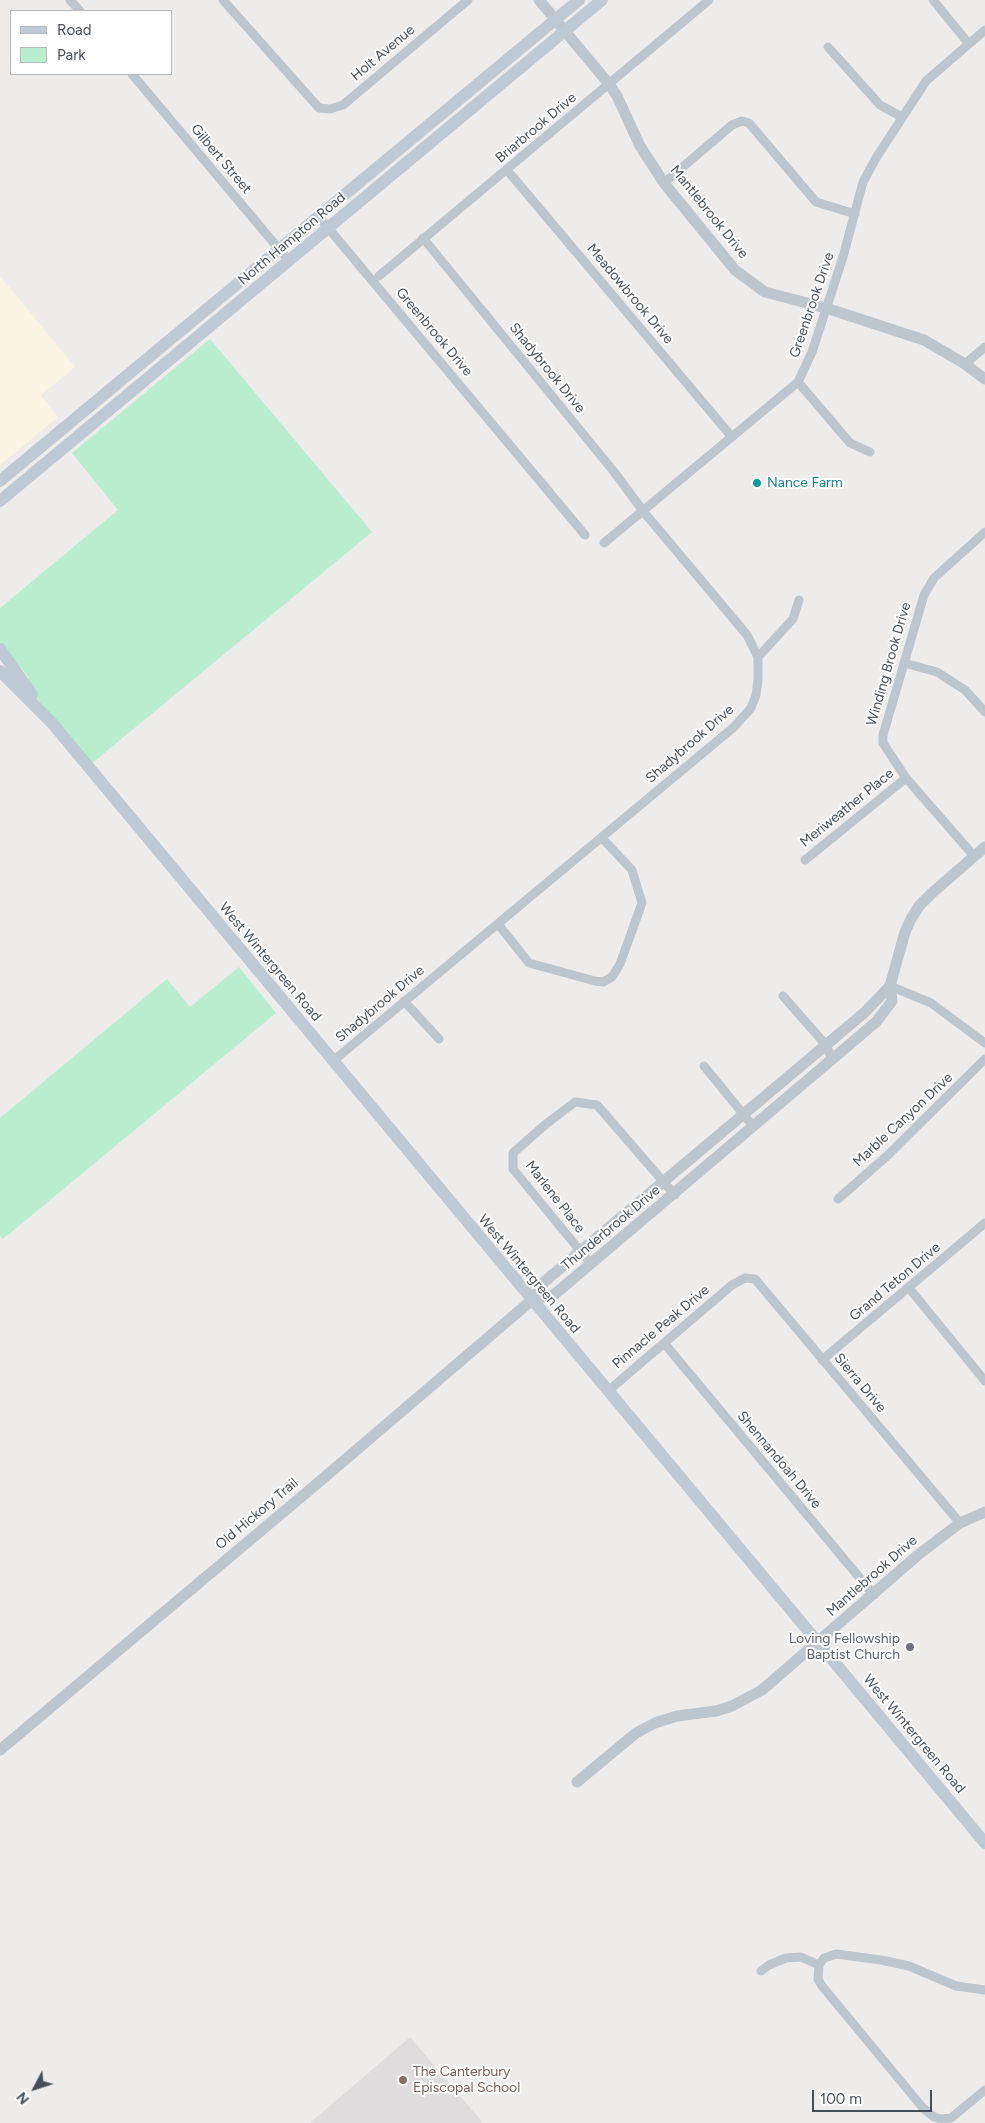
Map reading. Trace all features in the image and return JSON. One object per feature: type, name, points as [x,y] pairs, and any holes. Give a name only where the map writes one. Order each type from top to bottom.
[{"type":"main road","name":"North Hampton Road","points":[[0,481],[579,0]]},
{"type":"main road","name":"North Hampton Road","points":[[0,500],[602,0]]},
{"type":"main road","points":[[59,432],[69,444]]},
{"type":"main road","name":"West Wintergreen Road","points":[[0,649],[52,723],[985,1842]]},
{"type":"main road","points":[[0,662],[34,698]]},
{"type":"main road","name":"West Wintergreen Road","points":[[0,671],[52,723]]},
{"type":"street","points":[[70,0],[79,10]]},
{"type":"street","name":"Holt Avenue","points":[[223,0],[319,108],[330,109],[343,104],[468,0]]},
{"type":"street","name":"Mantlebrook Drive","points":[[539,0],[609,84],[617,96],[640,146],[664,183],[735,270],[765,292],[826,308],[924,340],[965,364],[985,379]]},
{"type":"street","name":"Briarbrook Drive","points":[[379,276],[709,0]]},
{"type":"street","points":[[933,0],[969,44]]},
{"type":"street","name":"Greenbrook Drive","points":[[604,543],[798,382],[812,352],[855,214],[863,182],[902,116],[926,81],[985,30]]},
{"type":"street","points":[[828,46],[880,105],[902,116]]},
{"type":"street","name":"Gilbert Street","points":[[133,75],[289,261]]},
{"type":"street","points":[[664,183],[732,125],[742,121],[749,123],[816,202],[855,214]]},
{"type":"street","name":"Meadowbrook Drive","points":[[507,170],[732,437]]},
{"type":"street","name":"Greenbrook Drive","points":[[318,217],[586,535]]},
{"type":"street","name":"Shadybrook Drive","points":[[333,1061],[734,727],[751,708],[756,696],[758,657],[747,635],[644,511],[616,473],[424,238]]},
{"type":"street","points":[[965,364],[985,347]]},
{"type":"street","points":[[798,382],[850,443],[870,452]]},
{"type":"street","name":"Winding Brook Drive","points":[[974,856],[906,778],[883,743],[883,735],[924,595],[934,578],[985,532]]},
{"type":"street","points":[[758,657],[793,619],[799,600]]},
{"type":"street","points":[[904,663],[937,672],[965,690],[985,712]]},
{"type":"street","name":"Meriweather Place","points":[[805,860],[906,778]]},
{"type":"street","points":[[498,924],[529,963],[594,981],[603,982],[612,976],[620,964],[642,903],[632,870],[602,838]]},
{"type":"street","name":"Thunderbrook Drive","points":[[532,1300],[555,1294],[876,1022],[892,1001],[890,986],[905,932],[919,906],[985,847]]},
{"type":"street","points":[[890,986],[931,1003],[985,1043]]},
{"type":"street","name":"Thunderbrook Drive","points":[[532,1300],[544,1282],[864,1013],[890,986]]},
{"type":"street","points":[[783,996],[826,1045],[832,1059]]},
{"type":"street","points":[[404,1001],[439,1039]]},
{"type":"street","name":"Marble Canyon Drive","points":[[838,1199],[888,1154],[985,1059]]},
{"type":"street","points":[[704,1066],[753,1126]]},
{"type":"street","name":"Marlene Place","points":[[591,1264],[513,1169],[514,1153],[546,1124],[575,1102],[597,1105],[674,1195]]},
{"type":"street","name":"Grand Teton Drive","points":[[822,1360],[985,1224]]},
{"type":"street","name":"Sierra Drive","points":[[732,1285],[745,1278],[755,1280],[960,1523]]},
{"type":"street","name":"Pinnacle Peak Drive","points":[[608,1391],[732,1285]]},
{"type":"street","points":[[909,1288],[985,1381]]},
{"type":"street","name":"Old Hickory Trail","points":[[0,1750],[532,1300]]},
{"type":"street","name":"Shennandoah Drive","points":[[664,1343],[874,1595]]},
{"type":"street","name":"Mantlebrook Drive","points":[[577,1782],[636,1733],[655,1723],[676,1716],[716,1711],[732,1706],[762,1690],[918,1555],[960,1523],[985,1512]]},
{"type":"street","points":[[985,1990],[956,1986],[909,1966],[882,1960],[836,1954],[824,1958],[819,1965],[818,1979],[822,1986],[923,2108],[934,2117],[941,2119],[951,2118],[985,2090]]},
{"type":"street","points":[[761,1971],[769,1965],[786,1958],[801,1957],[819,1965]]},
{"type":"shaded area","points":[[0,276],[75,367],[41,395],[58,417],[0,465]]},
{"type":"shaded area","name":"The Canterbury Episcopal School","points":[[410,2037],[483,2123],[310,2123]]},
{"type":"green space","points":[[210,339],[372,532],[91,764],[24,683],[29,678],[0,642],[0,608],[118,510],[72,453]]},
{"type":"green space","points":[[239,967],[276,1013],[3,1239],[0,1235],[0,1118],[167,979],[190,1007]]},
{"type":"place","name":"Nance Farm","points":[[757,483]]},
{"type":"place","name":"Loving Fellowship Baptist Church","points":[[910,1647]]},
{"type":"place","name":"The Canterbury Episcopal School","points":[[403,2080]]}]
